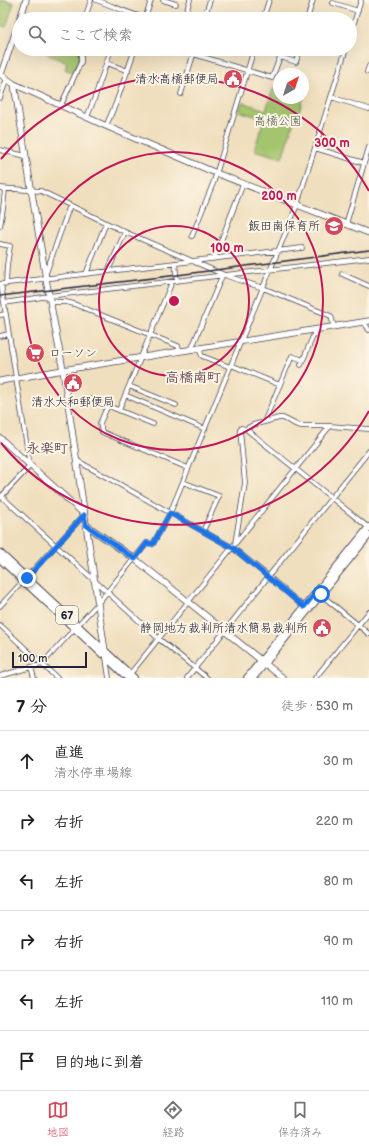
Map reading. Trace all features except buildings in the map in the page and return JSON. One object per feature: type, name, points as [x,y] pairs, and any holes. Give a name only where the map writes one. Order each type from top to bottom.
[{"type":"main road","points":[[247,678],[263,662],[369,528]]},
{"type":"main road","points":[[253,678],[263,662],[304,607],[319,593],[369,535]]},
{"type":"main road","name":"67","points":[[0,553],[25,579],[131,677]]},
{"type":"main road","name":"67","points":[[0,559],[25,579]]},
{"type":"street","points":[[22,12],[26,0]]},
{"type":"street","points":[[87,12],[91,0]]},
{"type":"street","points":[[96,0],[115,6],[119,10],[125,12]]},
{"type":"street","points":[[147,12],[151,0]]},
{"type":"street","points":[[163,0],[176,4]]},
{"type":"street","points":[[186,12],[190,0]]},
{"type":"street","points":[[206,12],[210,0]]},
{"type":"street","points":[[265,12],[269,0]]},
{"type":"street","points":[[309,12],[313,0]]},
{"type":"street","points":[[357,14],[361,0]]},
{"type":"street","points":[[333,3],[358,11]]},
{"type":"street","points":[[12,40],[0,74],[14,84],[216,174],[369,233]]},
{"type":"street","points":[[61,105],[81,62],[81,56]]},
{"type":"street","points":[[87,117],[109,56]]},
{"type":"street","points":[[106,126],[133,56]]},
{"type":"street","points":[[181,94],[192,56]]},
{"type":"street","points":[[200,56],[272,78],[280,57],[296,62],[298,56]]},
{"type":"street","points":[[192,236],[214,181],[252,56]]},
{"type":"street","points":[[1,675],[42,664],[107,593],[147,543],[153,544],[170,513],[297,205],[344,56]]},
{"type":"street","points":[[107,63],[128,71]]},
{"type":"street","points":[[367,72],[369,66]]},
{"type":"street","points":[[0,98],[7,78]]},
{"type":"street","points":[[14,84],[62,370],[109,678]]},
{"type":"street","points":[[331,97],[369,109]]},
{"type":"street","points":[[315,148],[364,163]]},
{"type":"street","points":[[0,150],[26,156]]},
{"type":"street","points":[[346,224],[368,150]]},
{"type":"street","points":[[214,259],[243,184]]},
{"type":"street","points":[[0,188],[41,191],[125,232],[193,260],[224,276],[263,288],[331,316],[334,327]]},
{"type":"street","points":[[0,226],[5,189]]},
{"type":"street","points":[[46,276],[70,205]]},
{"type":"street","points":[[86,274],[106,223]]},
{"type":"street","points":[[108,271],[125,232]]},
{"type":"street","points":[[0,244],[10,246],[6,284]]},
{"type":"street","points":[[30,466],[0,284],[46,276],[86,274],[302,248]]},
{"type":"street","points":[[4,303],[50,299],[271,269],[369,258]]},
{"type":"street","points":[[119,410],[150,335],[175,282],[175,263]]},
{"type":"street","points":[[342,274],[369,286]]},
{"type":"street","points":[[191,350],[224,276]]},
{"type":"street","points":[[50,299],[74,304],[178,346],[180,351]]},
{"type":"street","points":[[0,315],[6,314]]},
{"type":"street","points":[[0,381],[316,329],[367,322],[369,330]]},
{"type":"street","points":[[264,422],[292,356],[302,363],[316,329]]},
{"type":"street","points":[[0,336],[9,334]]},
{"type":"street","points":[[198,348],[202,356],[280,386]]},
{"type":"street","points":[[129,386],[176,405]]},
{"type":"street","points":[[125,395],[205,429]]},
{"type":"street","points":[[91,399],[153,424]]},
{"type":"street","points":[[108,405],[100,423],[102,432],[188,468]]},
{"type":"street","points":[[234,546],[245,483],[241,428],[246,429],[253,425],[283,418],[302,426],[330,426],[369,429]]},
{"type":"street","points":[[131,677],[158,639],[330,426]]},
{"type":"street","points":[[246,429],[369,528]]},
{"type":"street","points":[[0,438],[84,515]]},
{"type":"street","points":[[187,678],[369,451]]},
{"type":"street","points":[[76,460],[203,531],[234,546],[304,607]]},
{"type":"street","points":[[30,466],[0,496],[158,639],[207,678]]},
{"type":"street","points":[[183,482],[219,496],[203,531]]},
{"type":"street","points":[[0,606],[84,515]]},
{"type":"street","points":[[86,525],[135,559],[283,678]]},
{"type":"street","points":[[319,593],[369,634]]},
{"type":"street","points":[[316,678],[369,612]]},
{"type":"street","points":[[0,625],[57,678]]},
{"type":"street","points":[[31,668],[34,678]]},
{"type":"green space","points":[[0,0],[14,3],[6,27],[0,25]]},
{"type":"green space","points":[[52,56],[79,56],[79,61],[73,73],[65,69],[67,63]]},
{"type":"green space","name":"高橋公園","points":[[273,89],[273,104],[302,104],[297,118],[295,118],[282,158],[254,150],[264,119],[239,111],[242,102],[266,110]]},
{"type":"railway","points":[[0,296],[369,250]]},
{"type":"place","name":"清水高橋郵便局","points":[[233,79]]},
{"type":"place","name":"飯田南保育所","points":[[334,226]]},
{"type":"place","name":"ローソン","points":[[35,353]]},
{"type":"place","name":"清水大和郵便局","points":[[73,383]]},
{"type":"place","name":"静岡地方裁判所清水簡易裁判所","points":[[322,628]]},
{"type":"district","name":"高橋南町","points":[[193,377]]},
{"type":"district","name":"永楽町","points":[[47,448]]},
{"type":"route","points":[[27,578],[84,515],[86,525],[135,559],[147,543],[153,544],[170,513],[233,548],[304,607],[317,591],[321,594]]}]
